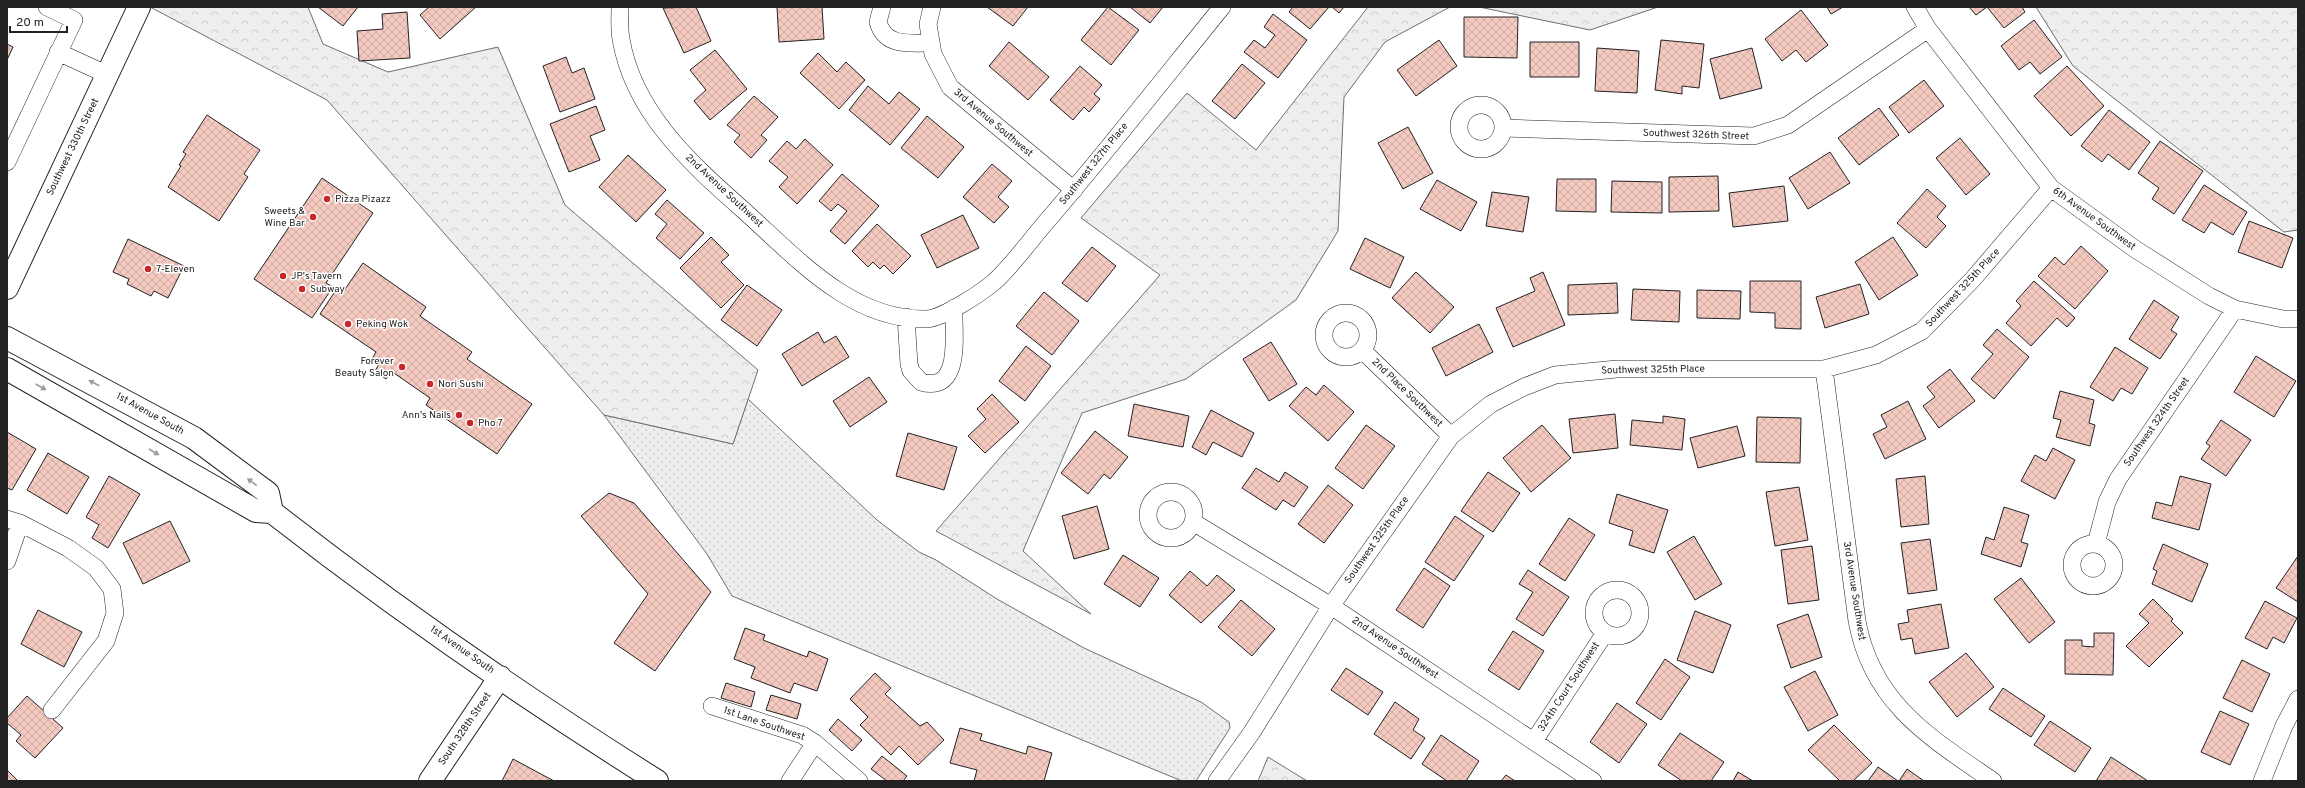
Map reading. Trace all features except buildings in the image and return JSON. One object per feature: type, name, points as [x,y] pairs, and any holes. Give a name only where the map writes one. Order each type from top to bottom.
[{"type":"main road","name":"Southwest 330th Street","points":[[7,288],[139,7]]},
{"type":"main road","name":"1st Avenue South","points":[[7,338],[194,438],[268,493],[272,512],[369,587],[500,677],[657,781]]},
{"type":"main road","points":[[7,369],[256,512],[272,512]]},
{"type":"main road","name":"South 328th Street","points":[[430,781],[500,677]]},
{"type":"street","points":[[7,162],[74,20],[47,7]]},
{"type":"street","name":"2nd Avenue Southwest","points":[[620,7],[620,38],[636,87],[661,130],[697,169],[826,282],[860,305],[903,317]]},
{"type":"street","points":[[882,7],[878,22],[885,36],[899,43],[931,43]]},
{"type":"street","name":"3rd Avenue Southwest","points":[[932,7],[928,24],[933,54],[950,87],[1074,190]]},
{"type":"street","name":"Southwest 327th Place","points":[[903,317],[929,319],[954,308],[993,282],[1074,190],[1222,7]]},
{"type":"street","name":"6th Avenue Southwest","points":[[1915,7],[1928,29],[2051,188],[2134,249],[2209,296],[2235,309],[2283,319],[2298,319]]},
{"type":"street","name":"Southwest 326th Street","points":[[1504,128],[1754,136],[1788,125],[1928,29]]},
{"type":"street","points":[[58,52],[108,75]]},
{"type":"street","name":"Southwest 325th Place","points":[[1217,781],[1252,732],[1331,606],[1451,436],[1491,404],[1524,387],[1555,375],[1617,369],[1824,369],[1876,355],[1922,331],[1973,279],[2051,188]]},
{"type":"street","points":[[903,317],[911,371],[921,382],[936,384],[943,380],[952,368],[954,308]]},
{"type":"street","name":"Southwest 324th Street","points":[[2096,544],[2107,502],[2118,479],[2235,309]]},
{"type":"street","name":"2nd Place Southwest","points":[[1362,350],[1451,436]]},
{"type":"street","name":"3rd Avenue Southwest","points":[[1824,369],[1860,641],[1870,665],[1896,706],[1911,722],[1932,739],[1993,781]]},
{"type":"street","points":[[7,561],[14,521],[68,548],[96,568],[112,589],[115,614],[106,641],[52,710]]},
{"type":"street","name":"2nd Avenue Southwest","points":[[1193,522],[1331,606],[1593,781]]},
{"type":"street","name":"324th Court Southwest","points":[[1534,741],[1605,633]]},
{"type":"street","points":[[2262,781],[2284,726],[2298,701]]},
{"type":"street","name":"1st Lane Southwest","points":[[712,706],[802,735],[815,743],[859,781]]},
{"type":"street","name":"1st Lane Southwest","points":[[790,781],[815,743]]},
{"type":"green space","points":[[150,7],[308,7],[323,44],[388,72],[498,47],[565,205],[758,370],[733,444],[604,415],[327,100]]},
{"type":"green space","points":[[1368,7],[1450,7],[1385,42],[1344,97],[1338,231],[1296,300],[1186,379],[1082,413],[1023,551],[1091,614],[936,531],[1160,275],[1081,218],[1187,93],[1256,150]]},
{"type":"green space","points":[[1479,7],[1658,7],[1590,30]]},
{"type":"green space","points":[[2036,7],[2298,7],[2298,230],[2284,232],[2073,66]]},
{"type":"green space","points":[[748,399],[877,520],[919,552],[936,560],[997,599],[1084,648],[1201,702],[1229,722],[1230,728],[1196,781],[1182,781],[732,596],[707,554],[604,415],[733,444]]},
{"type":"green space","points":[[1268,757],[1307,781],[1258,781]]},
{"type":"place","name":"Pizza Pizazz","points":[[327,199]]},
{"type":"place","name":"Sweets & Wine Bar","points":[[313,217]]},
{"type":"place","name":"7-Eleven","points":[[148,269]]},
{"type":"place","name":"JP's Tavern","points":[[283,276]]},
{"type":"place","name":"Subway","points":[[302,289]]},
{"type":"place","name":"Peking Wok","points":[[348,324]]},
{"type":"place","name":"Forever Beauty Salon","points":[[402,367]]},
{"type":"place","name":"Nori Sushi","points":[[430,384]]},
{"type":"place","name":"Ann's Nails","points":[[459,415]]},
{"type":"place","name":"Pho 7","points":[[470,423]]}]
